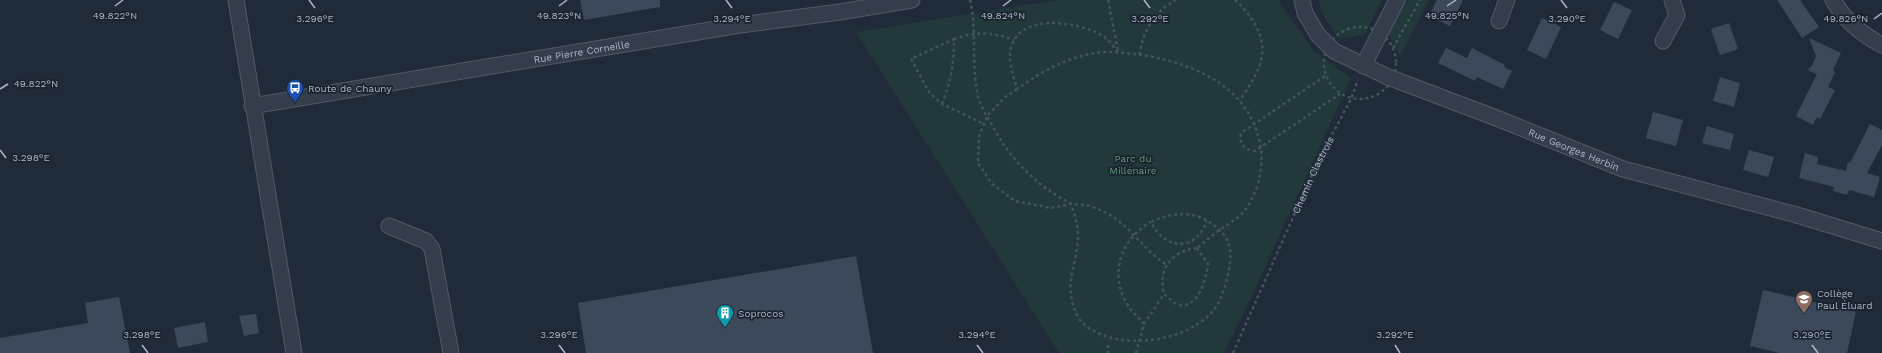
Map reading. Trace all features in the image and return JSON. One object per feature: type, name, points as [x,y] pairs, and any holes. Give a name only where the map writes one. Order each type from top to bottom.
[{"type":"street","points":[[236,0],[252,106],[294,353]]},
{"type":"street","name":"Rue Pierre Corneille","points":[[252,106],[740,24],[840,12],[912,0]]},
{"type":"street","name":"Rue Georges Herbin","points":[[1302,0],[1305,13],[1318,35],[1334,51],[1388,77],[1499,119],[1622,169],[1797,215],[1882,241]]},
{"type":"street","points":[[1363,66],[1396,0]]},
{"type":"street","points":[[1499,21],[1507,0]]},
{"type":"street","points":[[1663,41],[1677,15],[1672,0]]},
{"type":"street","points":[[1833,0],[1853,27],[1882,45]]},
{"type":"street","points":[[389,226],[426,241],[432,249],[450,353]]},
{"type":"path","points":[[970,0],[976,83],[980,101],[987,116],[1004,145],[1018,164],[1039,184],[1071,204],[1077,220],[1078,239],[1070,281],[1071,302],[1080,320],[1092,335]]},
{"type":"path","points":[[1108,0],[1118,52]]},
{"type":"path","points":[[1140,55],[1141,43],[1146,29],[1156,15],[1176,0]]},
{"type":"path","points":[[1235,0],[1247,11],[1258,32],[1262,55],[1256,76],[1240,100]]},
{"type":"path","points":[[1393,48],[1420,0]]},
{"type":"path","points":[[1017,89],[1011,70],[1010,53],[1014,40],[1022,30],[1033,25],[1048,23],[1064,24],[1082,28],[1104,37],[1118,52]]},
{"type":"path","points":[[984,124],[942,104],[929,92],[911,59],[954,39],[972,33],[1001,35],[1014,40]]},
{"type":"path","points":[[942,104],[950,83],[954,64],[954,39]]},
{"type":"path","points":[[1167,265],[1152,256],[1133,235],[1113,217],[1101,210],[1085,205],[1071,204],[1051,208],[1015,201],[992,184],[978,163],[979,137],[987,116],[1004,98],[1033,78],[1058,64],[1091,54],[1118,52],[1157,58],[1190,67],[1216,80],[1240,100],[1255,123],[1261,147],[1262,166],[1257,188],[1248,207],[1233,223],[1220,229],[1197,248],[1179,253],[1172,257],[1167,265],[1162,285],[1164,294],[1179,305],[1187,305],[1193,301],[1202,289],[1207,277],[1208,264],[1197,248]]},
{"type":"path","name":"Chemin Clastrois","points":[[1234,353],[1317,163],[1351,99],[1363,66]]},
{"type":"path","points":[[1325,76],[1241,133],[1240,140],[1242,146],[1248,150],[1255,151],[1340,94]]},
{"type":"path","points":[[1144,324],[1126,302],[1119,283],[1120,263],[1124,248],[1133,235],[1151,222],[1175,214],[1187,214],[1207,220],[1220,229],[1229,242],[1231,257],[1224,292],[1216,307],[1201,323],[1186,334],[1171,340]]},
{"type":"path","points":[[1151,222],[1157,233],[1164,240],[1174,244],[1184,244],[1192,242],[1205,227],[1207,220]]},
{"type":"path","points":[[1136,353],[1144,324],[1164,294]]},
{"type":"path","points":[[1103,341],[1108,345],[1115,346]]},
{"type":"path","points":[[1108,345],[1108,353]]},
{"type":"path","points":[[1129,348],[1144,347]]},
{"type":"green space","name":"Parc du Millénaire","points":[[1057,0],[1279,0],[1284,10],[1315,52],[1351,78],[1251,298],[1224,353],[1059,353],[856,32]]},
{"type":"green space","points":[[1319,0],[1382,0],[1365,34],[1340,40],[1322,14]]},
{"type":"green space","points":[[1403,0],[1429,0],[1400,57],[1387,31]]},
{"type":"building","points":[[580,0],[660,0],[660,7],[584,20]]},
{"type":"building","points":[[1437,0],[1463,0],[1450,26],[1429,16]]},
{"type":"building","points":[[1777,0],[1800,0],[1819,27],[1802,38]]},
{"type":"building","points":[[1614,2],[1632,10],[1618,39],[1600,30]]},
{"type":"building","points":[[1542,18],[1561,27],[1546,59],[1527,50]]},
{"type":"building","points":[[1729,23],[1738,49],[1720,55],[1711,29]]},
{"type":"building","points":[[1809,38],[1841,53],[1833,70],[1835,72],[1828,87],[1835,90],[1820,119],[1817,117],[1813,125],[1796,116],[1817,74],[1807,70],[1812,66],[1816,56]]},
{"type":"building","points":[[1446,48],[1467,58],[1472,48],[1505,65],[1504,67],[1512,71],[1503,89],[1477,77],[1475,81],[1438,63]]},
{"type":"building","points":[[1720,77],[1740,83],[1734,107],[1713,101]]},
{"type":"building","points":[[1653,112],[1683,120],[1676,146],[1646,138]]},
{"type":"building","points":[[1870,124],[1882,130],[1882,145],[1867,173],[1880,177],[1874,197],[1849,190],[1847,195],[1833,191],[1834,187],[1799,178],[1805,153],[1818,157],[1817,164],[1846,171],[1848,162],[1850,163]]},
{"type":"building","points":[[1707,126],[1734,134],[1730,150],[1702,143]]},
{"type":"building","points":[[1749,150],[1774,157],[1768,177],[1743,170]]},
{"type":"building","name":"Soprocos","points":[[856,256],[873,353],[586,353],[578,303]]},
{"type":"building","points":[[1763,290],[1856,312],[1847,353],[1779,353],[1750,346]]},
{"type":"building","points":[[119,297],[130,353],[0,353],[0,338],[88,323],[85,303]]},
{"type":"building","points":[[256,314],[259,333],[244,336],[239,316]]},
{"type":"building","points":[[205,322],[208,342],[178,348],[174,328]]},
{"type":"place","name":"Route de Chauny","points":[[295,103]]},
{"type":"place","name":"Collège Paul Éluard","points":[[1804,314]]},
{"type":"place","name":"Soprocos","points":[[725,328]]}]
